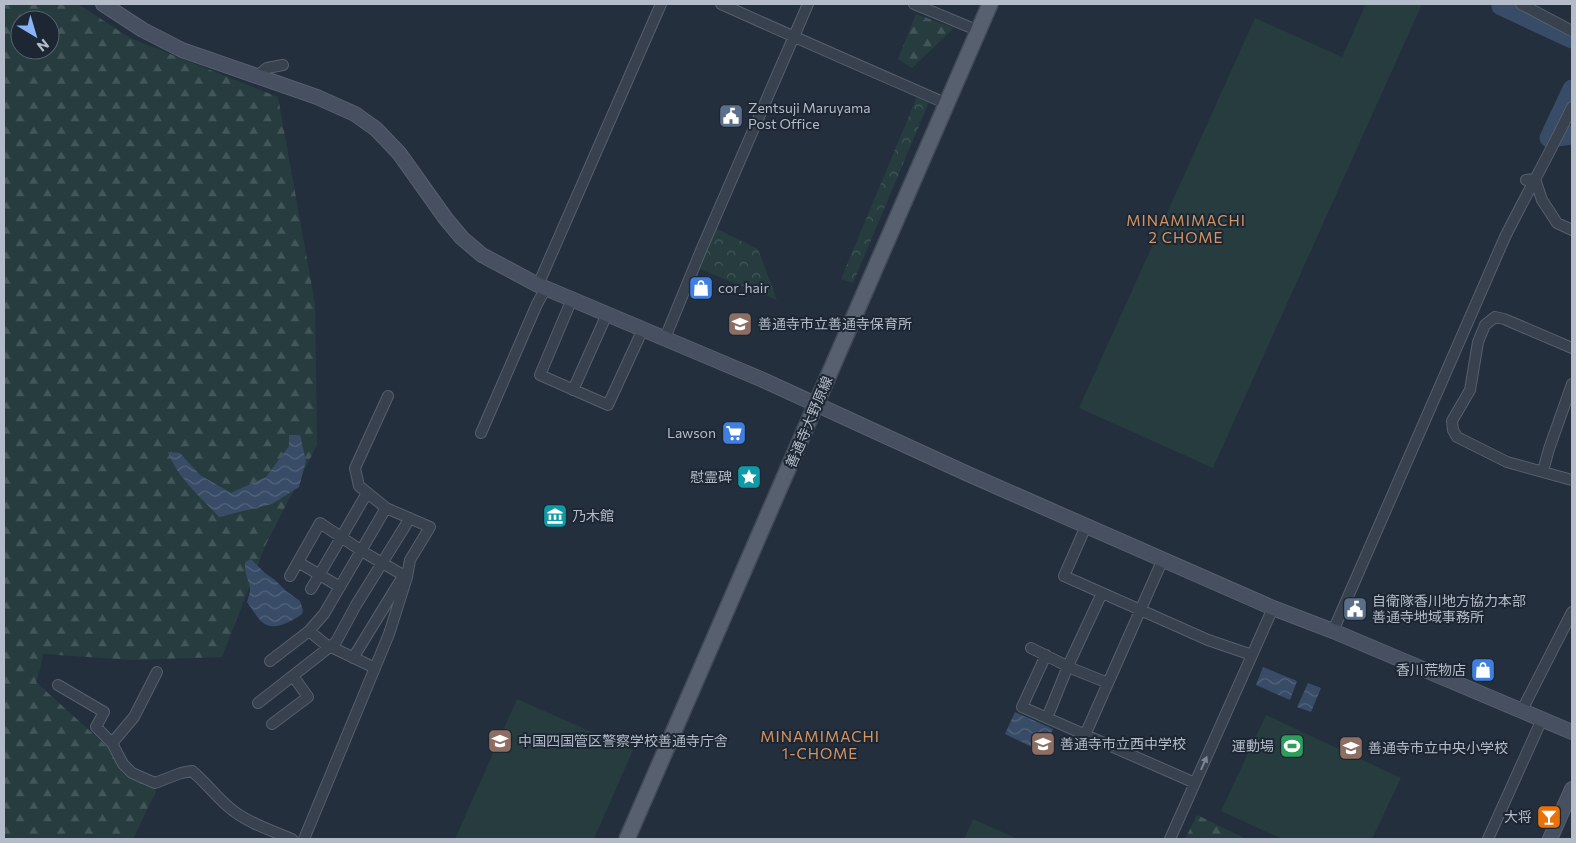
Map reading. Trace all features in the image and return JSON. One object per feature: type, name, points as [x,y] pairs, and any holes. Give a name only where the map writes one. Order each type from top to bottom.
[{"type":"main road","name":"善通寺大野原線","points":[[627,839],[990,4]]},
{"type":"street","points":[[102,4],[143,30],[182,50],[317,97],[355,114],[376,129],[399,153],[446,219],[462,238],[482,255],[542,287],[763,380],[1273,608],[1333,631],[1572,732]]},
{"type":"street","points":[[481,433],[538,304],[542,287],[661,4]]},
{"type":"street","points":[[665,338],[808,4]]},
{"type":"street","points":[[914,4],[979,31]]},
{"type":"street","points":[[1521,4],[1572,31]]},
{"type":"street","points":[[718,5],[794,36],[947,104]]},
{"type":"street","points":[[257,76],[267,68],[283,65]]},
{"type":"street","points":[[1333,631],[1531,179],[1572,107]]},
{"type":"street","points":[[1531,179],[1557,223],[1572,230]]},
{"type":"street","points":[[572,299],[540,375],[608,405],[643,329]]},
{"type":"street","points":[[573,390],[607,314]]},
{"type":"street","points":[[1572,348],[1504,319],[1495,317],[1485,325],[1478,342],[1470,390],[1452,421],[1453,430],[1457,437],[1506,462],[1572,480]]},
{"type":"street","points":[[1543,471],[1549,448],[1572,384]]},
{"type":"street","points":[[353,658],[430,527],[386,508],[359,486],[355,468],[388,396]]},
{"type":"street","points":[[311,590],[367,493]]},
{"type":"street","points":[[270,661],[309,631],[324,614],[386,508]]},
{"type":"street","points":[[258,703],[336,642],[410,518]]},
{"type":"street","points":[[290,576],[320,523],[382,563],[406,570]]},
{"type":"street","points":[[1086,526],[1064,576],[1208,640],[1252,655]]},
{"type":"street","points":[[1085,735],[1163,559]]},
{"type":"street","points":[[298,562],[340,587]]},
{"type":"street","points":[[304,839],[389,634],[407,577],[406,570]]},
{"type":"street","points":[[1047,718],[1068,666],[1102,593]]},
{"type":"street","points":[[1170,839],[1273,608]]},
{"type":"street","points":[[1522,710],[1572,612]]},
{"type":"street","points":[[309,631],[330,646],[375,668]]},
{"type":"street","points":[[1030,648],[1108,683]]},
{"type":"street","points":[[1046,655],[1022,707],[1195,783]]},
{"type":"street","points":[[112,742],[134,718],[157,672]]},
{"type":"street","points":[[272,724],[308,696],[293,676]]},
{"type":"street","points":[[58,685],[104,712],[96,726],[112,742],[123,764],[132,773],[154,783],[180,773],[192,771],[204,781],[219,799],[236,813],[292,839]]},
{"type":"street","points":[[1488,839],[1542,718]]},
{"type":"street","points":[[1550,839],[1566,819],[1572,789]]},
{"type":"green space","points":[[4,4],[78,4],[130,38],[278,97],[315,304],[317,445],[266,544],[222,657],[133,660],[43,654],[36,682],[156,791],[133,839],[4,839]]},
{"type":"green space","points":[[1366,4],[1422,4],[1213,468],[1079,408],[1255,18],[1342,57]]},
{"type":"green space","points":[[916,14],[954,28],[912,68],[898,59]]},
{"type":"green space","points":[[917,97],[929,102],[853,283],[841,279]]},
{"type":"green space","points":[[715,228],[758,249],[777,300],[697,268]]},
{"type":"green space","points":[[517,699],[633,750],[594,839],[455,839]]},
{"type":"green space","name":"運動場","points":[[1266,715],[1401,778],[1372,839],[1282,839],[1221,811]]},
{"type":"green space","points":[[1197,815],[1246,839],[1185,839]]},
{"type":"green space","points":[[973,819],[1018,839],[964,839]]},
{"type":"water","points":[[289,435],[300,435],[306,461],[299,487],[272,504],[219,517],[184,479],[172,462],[168,452],[180,453],[200,475],[231,493],[266,477],[289,446]]},
{"type":"water","points":[[251,559],[286,591],[300,601],[303,610],[302,614],[291,621],[277,626],[266,625],[258,618],[247,602],[250,590],[245,571],[245,562]]},
{"type":"water","points":[[1263,667],[1297,681],[1290,700],[1256,685]]},
{"type":"water","points":[[1308,683],[1321,688],[1311,712],[1297,707]]},
{"type":"water","points":[[1015,712],[1053,729],[1042,752],[1005,734]]},
{"type":"waterway","points":[[1501,4],[1501,6],[1572,39]]},
{"type":"waterway","points":[[1572,89],[1549,138],[1572,135]]},
{"type":"place","name":"Zentsuji Maruyama Post Office","points":[[731,116]]},
{"type":"place","name":"cor_hair","points":[[701,288]]},
{"type":"place","name":"善通寺市立善通寺保育所","points":[[740,324]]},
{"type":"place","name":"Lawson","points":[[734,433]]},
{"type":"place","name":"慰霊碑","points":[[749,477]]},
{"type":"place","name":"乃木館","points":[[555,516]]},
{"type":"place","name":"自衛隊香川地方協力本部 善通寺地域事務所","points":[[1355,609]]},
{"type":"place","name":"香川荒物店","points":[[1483,670]]},
{"type":"place","name":"中国四国管区警察学校善通寺庁舎","points":[[500,741]]},
{"type":"place","name":"善通寺市立西中学校","points":[[1043,744]]},
{"type":"place","name":"運動場","points":[[1292,746]]},
{"type":"place","name":"善通寺市立中央小学校","points":[[1351,748]]},
{"type":"place","name":"大将","points":[[1549,817]]},
{"type":"district","name":"MINAMIMACHI 2 CHOME","points":[[1186,230]]},
{"type":"district","name":"MINAMIMACHI 1-CHOME","points":[[820,746]]}]
